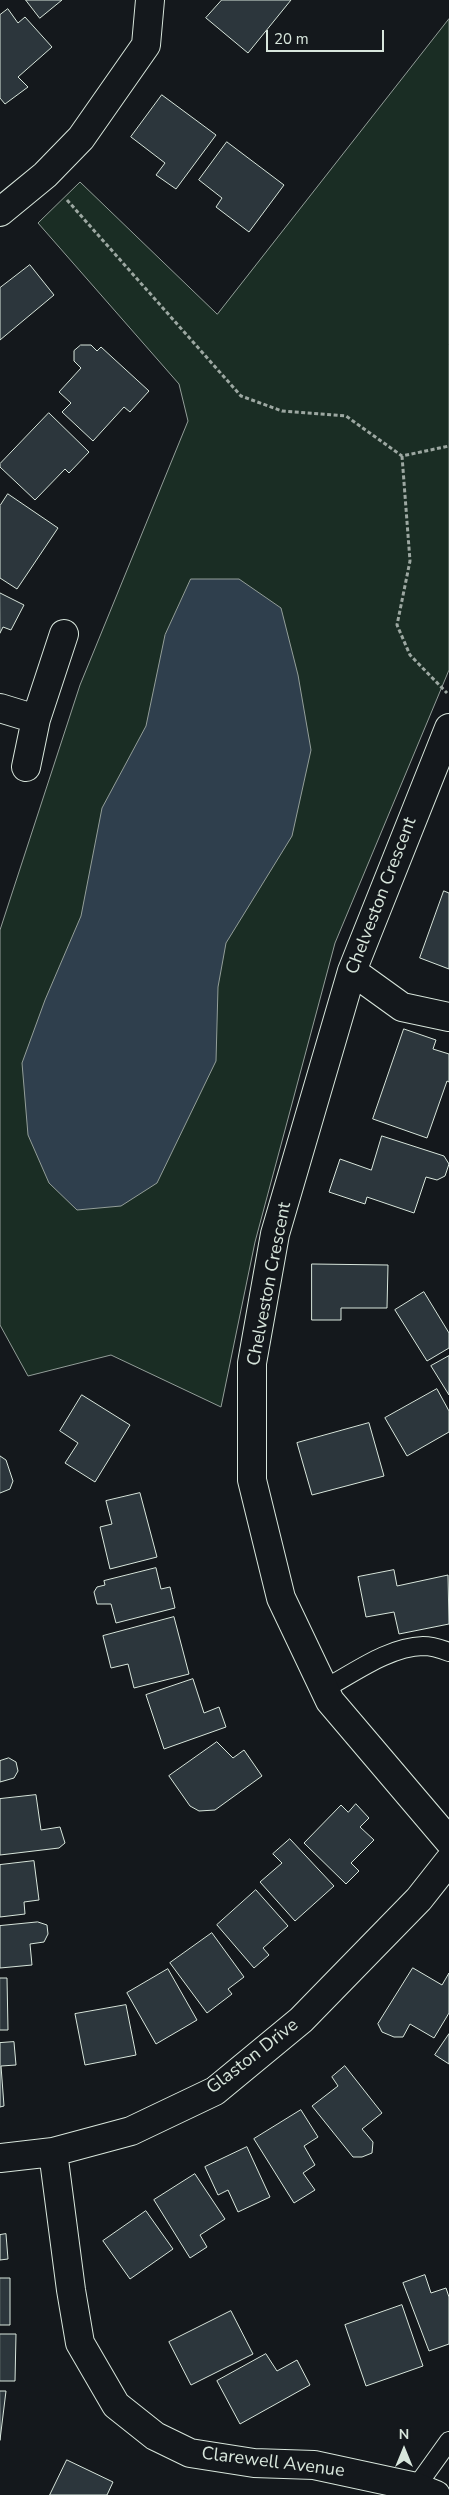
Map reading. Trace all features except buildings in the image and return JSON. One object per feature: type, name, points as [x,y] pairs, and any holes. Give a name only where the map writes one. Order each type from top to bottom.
[{"type":"street","points":[[0,212],[45,175],[81,138],[146,45],[150,0]]},
{"type":"street","points":[[26,767],[36,719],[64,634]]},
{"type":"street","points":[[0,708],[36,719]]},
{"type":"street","name":"Chelveston Crescent","points":[[449,728],[352,972],[275,1234],[252,1363],[252,1480],[281,1598],[330,1701],[449,1841]]},
{"type":"street","points":[[352,972],[402,1007],[449,1017]]},
{"type":"street","name":"Glaston Drive","points":[[0,2158],[53,2152],[131,2131],[215,2091],[301,2020],[419,1899],[449,1861]]},
{"type":"street","name":"Clarewell Avenue","points":[[53,2152],[70,2290],[80,2343],[116,2405],[155,2436],[190,2453],[254,2463],[314,2465],[426,2491]]},
{"type":"lane","points":[[324,1689],[378,1660],[405,1649],[424,1646],[449,1652]]},
{"type":"lane","points":[[426,2491],[449,2441]]},
{"type":"path","points":[[45,175],[241,396],[282,411],[346,416],[402,456],[449,446]]},
{"type":"path","points":[[402,456],[410,561],[397,625],[410,655],[449,695]]},
{"type":"green space","points":[[449,19],[449,670],[335,943],[255,1242],[221,1407],[111,1355],[28,1376],[0,1325],[0,930],[80,685],[188,421],[179,384],[38,223],[80,182],[217,314]]},
{"type":"water","points":[[191,579],[239,579],[281,608],[298,675],[311,750],[292,836],[226,943],[218,987],[216,1061],[157,1183],[121,1206],[77,1210],[49,1183],[28,1135],[22,1063],[45,1000],[81,916],[102,808],[146,726],[165,635]]}]
